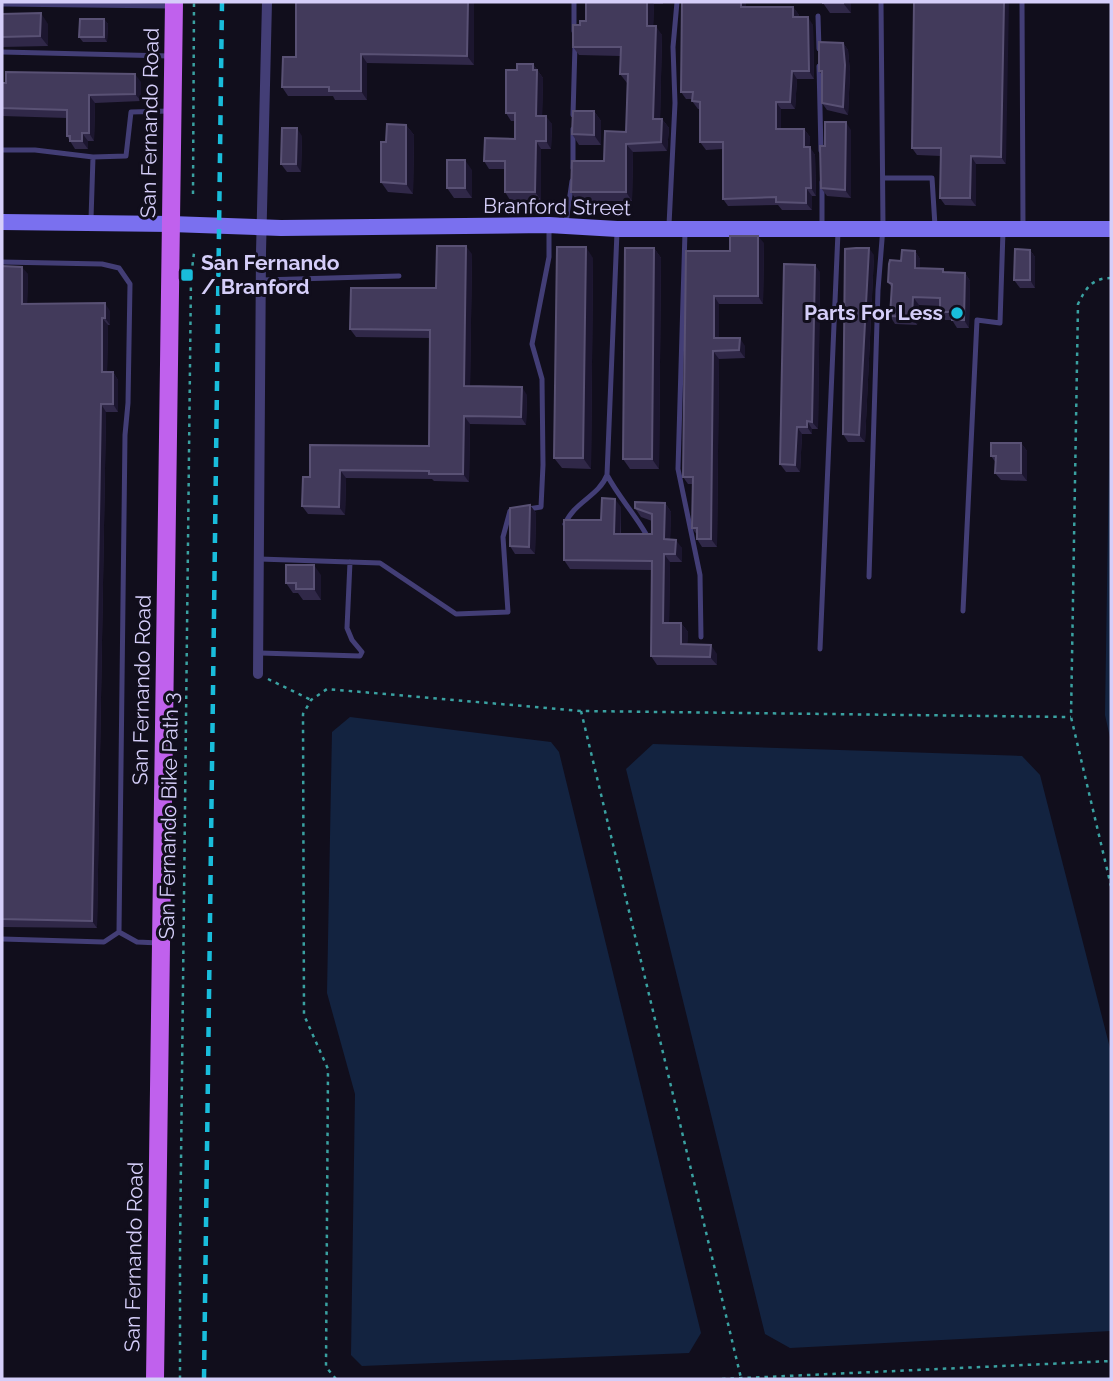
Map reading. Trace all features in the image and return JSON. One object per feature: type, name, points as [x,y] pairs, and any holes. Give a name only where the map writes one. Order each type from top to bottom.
[{"type":"main road","name":"San Fernando Road","points":[[155,1379],[174,4]]},
{"type":"main road","name":"Branford Street","points":[[2,222],[171,223],[263,227],[1111,229]]},
{"type":"street","points":[[258,674],[267,2]]},
{"type":"lane","points":[[259,559],[380,563],[456,614],[508,612],[503,537],[510,512],[541,507],[542,379],[531,344],[557,226],[573,176],[574,2]]},
{"type":"lane","points":[[677,2],[673,47],[678,469],[701,575],[701,637]]},
{"type":"lane","points":[[869,577],[878,290],[883,228],[881,2]]},
{"type":"lane","points":[[1022,2],[1023,228]]},
{"type":"lane","points":[[2,4],[174,4]]},
{"type":"lane","points":[[818,16],[821,162]]},
{"type":"lane","points":[[2,52],[173,56]]},
{"type":"lane","points":[[2,150],[35,149],[93,157],[126,156],[131,112],[172,111]]},
{"type":"lane","points":[[91,222],[93,157]]},
{"type":"lane","points":[[820,649],[830,228],[821,175]]},
{"type":"lane","points":[[883,178],[932,178],[935,229]]},
{"type":"lane","points":[[963,611],[977,320],[1000,323],[1003,228]]},
{"type":"lane","points":[[565,524],[569,513],[603,484],[607,475],[617,229]]},
{"type":"lane","points":[[2,262],[102,264],[119,268],[130,284],[125,435],[119,932]]},
{"type":"lane","points":[[262,280],[399,276]]},
{"type":"lane","points":[[607,475],[646,534]]},
{"type":"lane","points":[[258,653],[360,656],[362,652],[352,640],[347,628],[350,562]]},
{"type":"lane","points":[[119,932],[137,942],[161,944]]},
{"type":"lane","points":[[2,939],[104,942],[119,932]]},
{"type":"path","points":[[193,194],[194,2]]},
{"type":"path","name":"San Fernando Bike Path 3","points":[[180,1379],[191,277],[194,253]]},
{"type":"path","points":[[1111,278],[1100,278],[1087,286],[1078,304],[1071,717],[1111,886]]},
{"type":"path","points":[[258,674],[311,701]]},
{"type":"path","points":[[336,1379],[326,1367],[328,1069],[304,1015],[303,714],[311,701],[327,689],[581,711],[1071,717]]},
{"type":"path","points":[[581,711],[741,1378]]},
{"type":"path","points":[[722,1379],[1111,1360]]},
{"type":"water","points":[[1111,331],[1111,742],[1105,715]]},
{"type":"water","points":[[350,717],[551,742],[559,752],[701,1333],[689,1353],[362,1366],[351,1355],[355,1094],[327,993],[332,732]]},
{"type":"water","points":[[653,744],[1022,756],[1040,775],[1111,1052],[1111,1331],[790,1348],[765,1334],[626,769]]},
{"type":"building","points":[[296,2],[468,2],[467,56],[361,54],[361,91],[329,91],[329,87],[282,87],[283,57],[296,57]]},
{"type":"building","points":[[586,2],[647,2],[647,26],[656,26],[653,119],[662,119],[661,142],[626,144],[626,192],[571,192],[572,161],[604,161],[605,131],[626,132],[628,74],[620,74],[621,47],[573,47],[573,25],[586,21]]},
{"type":"building","points":[[682,2],[741,2],[741,7],[793,7],[793,17],[808,17],[809,71],[792,71],[790,102],[776,102],[776,129],[804,129],[804,147],[810,147],[811,188],[806,188],[806,203],[776,202],[776,197],[723,199],[723,142],[700,142],[700,102],[692,101],[693,92],[681,92]]},
{"type":"building","points":[[914,2],[1004,2],[1001,157],[971,156],[970,198],[940,198],[941,148],[912,148]]},
{"type":"building","points":[[41,13],[40,36],[2,37],[2,14]]},
{"type":"building","points":[[80,19],[104,19],[104,37],[79,37]]},
{"type":"building","points":[[819,42],[843,43],[843,107],[822,103]]},
{"type":"building","points":[[517,64],[533,64],[533,70],[537,70],[536,116],[546,116],[546,141],[536,141],[535,192],[505,192],[505,161],[484,161],[485,138],[515,139],[515,113],[506,113],[506,70],[517,70]]},
{"type":"building","points":[[6,72],[135,74],[135,94],[89,95],[89,133],[82,133],[82,141],[70,141],[70,136],[67,136],[67,110],[2,108],[2,83],[6,83]]},
{"type":"building","points":[[573,111],[594,111],[594,135],[572,134]]},
{"type":"building","points":[[825,122],[846,122],[845,190],[821,188],[820,146],[825,146]]},
{"type":"building","points":[[387,124],[406,125],[406,184],[381,182],[381,142],[386,142]]},
{"type":"building","points":[[282,128],[297,128],[296,164],[281,164]]},
{"type":"building","points":[[447,160],[465,160],[465,188],[447,188]]},
{"type":"building","points":[[730,236],[758,236],[758,296],[714,296],[714,338],[740,338],[739,350],[713,351],[711,539],[697,539],[697,528],[692,528],[693,477],[683,477],[686,251],[730,251]]},
{"type":"building","points":[[437,246],[466,246],[464,386],[522,387],[521,417],[464,416],[463,474],[340,470],[339,507],[302,506],[303,477],[310,477],[310,445],[429,446],[430,330],[350,329],[351,288],[436,288]]},
{"type":"building","points":[[557,247],[586,247],[583,458],[554,458]]},
{"type":"building","points":[[625,248],[654,248],[652,459],[623,459]]},
{"type":"building","points":[[869,248],[859,435],[843,434],[845,249]]},
{"type":"building","points":[[1015,249],[1030,250],[1030,280],[1014,280]]},
{"type":"building","points":[[902,250],[915,251],[915,268],[965,273],[964,320],[952,320],[952,312],[940,312],[940,298],[913,297],[912,317],[890,316],[892,284],[888,282],[889,264],[890,260],[901,261]]},
{"type":"building","points":[[784,264],[815,265],[812,422],[807,421],[807,427],[797,427],[795,465],[780,464]]},
{"type":"building","points":[[2,266],[22,267],[22,304],[105,303],[105,318],[102,318],[102,372],[113,372],[113,404],[101,404],[92,921],[2,919]]},
{"type":"building","points":[[991,443],[1021,443],[1021,473],[995,473],[996,456],[991,456]]},
{"type":"building","points":[[602,498],[615,499],[614,534],[652,534],[652,514],[635,508],[635,502],[665,503],[664,539],[676,540],[675,554],[664,554],[663,623],[681,623],[681,644],[711,645],[710,657],[651,656],[652,561],[564,560],[564,520],[601,520]]},
{"type":"building","points":[[530,505],[529,547],[510,546],[510,508]]},
{"type":"building","points":[[286,565],[314,565],[314,589],[296,589],[296,583],[286,583]]},
{"type":"railway","points":[[204,1379],[222,2]]},
{"type":"place","name":"San Fernando / Branford","points":[[187,275]]},
{"type":"place","name":"Parts For Less","points":[[957,313]]}]
